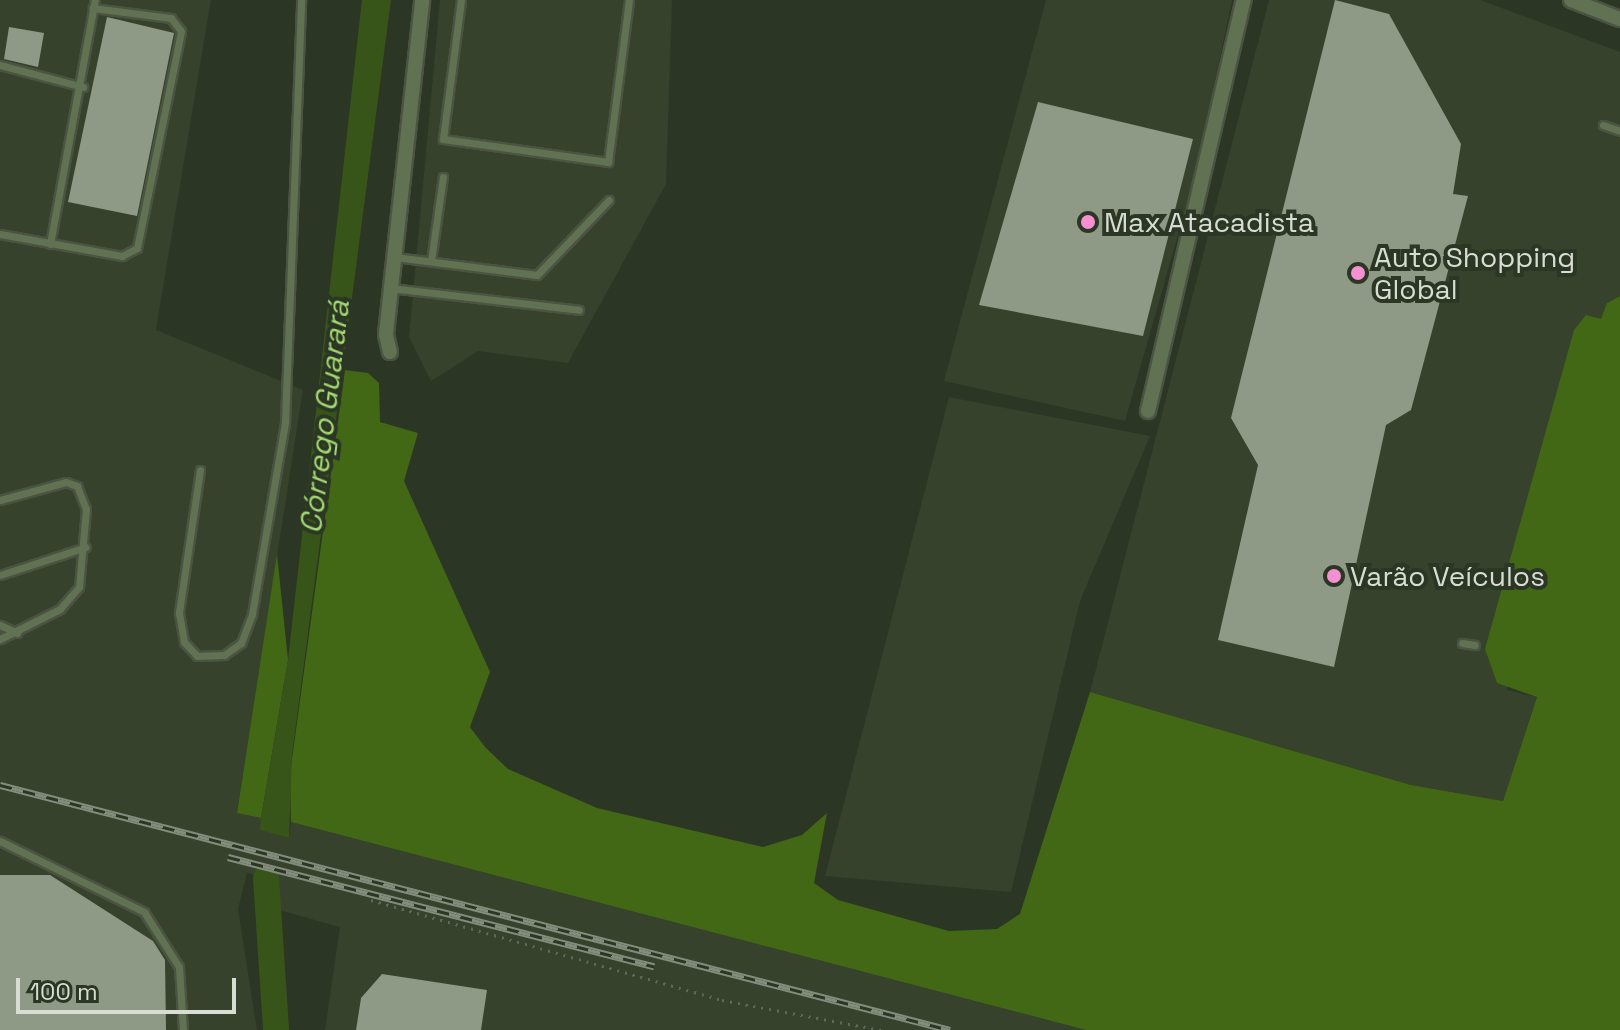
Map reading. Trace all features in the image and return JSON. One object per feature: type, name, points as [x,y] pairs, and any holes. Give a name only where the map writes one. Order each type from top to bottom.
[{"type":"street","points":[[390,352],[390,288],[422,0]]},
{"type":"street","points":[[1148,411],[1244,0]]},
{"type":"street","points":[[1571,0],[1620,19]]},
{"type":"lane","points":[[200,470],[179,613],[184,642],[197,656],[224,655],[241,643],[252,614],[285,422],[301,0]]},
{"type":"lane","points":[[461,0],[443,139],[608,162],[629,0]]},
{"type":"lane","points":[[0,234],[50,244],[122,256],[137,248],[181,31],[171,18],[94,4],[83,87],[50,244]]},
{"type":"lane","points":[[0,65],[83,87]]},
{"type":"lane","points":[[1603,125],[1620,131]]},
{"type":"lane","points":[[431,261],[443,177]]},
{"type":"lane","points":[[393,256],[537,275],[609,200]]},
{"type":"lane","points":[[390,288],[579,310]]},
{"type":"lane","points":[[0,500],[54,482],[77,486],[86,509],[86,547],[70,599],[17,633],[0,639]]},
{"type":"lane","points":[[0,575],[86,547]]},
{"type":"lane","points":[[0,625],[17,633]]},
{"type":"lane","points":[[1462,643],[1475,645]]},
{"type":"lane","points":[[0,841],[144,912],[179,967],[183,1030]]},
{"type":"path","points":[[371,900],[722,1000],[881,1030]]},
{"type":"shaded area","points":[[0,0],[211,0],[156,330],[303,390],[237,813],[261,818],[261,830],[289,838],[291,822],[1086,1030],[325,1030],[340,927],[279,910],[279,881],[247,873],[238,909],[257,1030],[0,1030]]},
{"type":"shaded area","points":[[440,0],[672,0],[666,184],[568,363],[478,351],[431,381],[409,337]]},
{"type":"shaded area","points":[[1046,0],[1232,0],[1196,172],[1125,421],[944,381]]},
{"type":"shaded area","points":[[1269,0],[1480,0],[1620,52],[1620,296],[1607,303],[1507,690],[1537,697],[1503,801],[1411,785],[1090,692]]},
{"type":"shaded area","points":[[1620,296],[1620,1030],[1086,1030],[291,822],[290,774],[345,370],[368,373],[379,383],[380,422],[418,433],[404,481],[490,672],[470,727],[485,747],[508,769],[597,808],[763,847],[802,835],[827,813],[814,883],[838,900],[949,931],[997,929],[1020,914],[1090,692],[1411,785],[1503,801],[1537,697],[1497,683],[1485,649],[1574,330],[1586,315],[1601,319],[1607,303]]},
{"type":"shaded area","points":[[949,397],[1150,436],[1080,601],[1011,892],[825,876]]},
{"type":"shaded area","points":[[277,554],[288,660],[261,818],[237,813]]},
{"type":"water","points":[[362,0],[391,0],[292,755],[289,838],[260,830],[261,818],[288,660]]},
{"type":"building","name":"Auto Shopping Global","points":[[1335,0],[1389,14],[1461,144],[1453,194],[1468,196],[1411,410],[1386,425],[1334,667],[1218,640],[1258,465],[1231,418]]},
{"type":"building","points":[[107,17],[174,33],[137,216],[68,202]]},
{"type":"building","points":[[9,27],[44,33],[38,67],[4,59]]},
{"type":"building","name":"Max Atacadista","points":[[1038,102],[1193,139],[1143,336],[979,305]]},
{"type":"building","points":[[0,875],[50,875],[153,941],[165,960],[166,1030],[0,1030]]},
{"type":"building","points":[[382,974],[487,990],[481,1030],[356,1030],[361,998]]},
{"type":"waterway","name":"Córrego Guarará","points":[[266,878],[276,1030]]},
{"type":"railway","points":[[0,785],[950,1030]]},
{"type":"railway","points":[[228,857],[654,966]]},
{"type":"place","name":"Max Atacadista","points":[[1088,222]]},
{"type":"place","name":"Auto Shopping Global","points":[[1358,273]]},
{"type":"place","name":"Varão Veículos","points":[[1334,576]]}]
